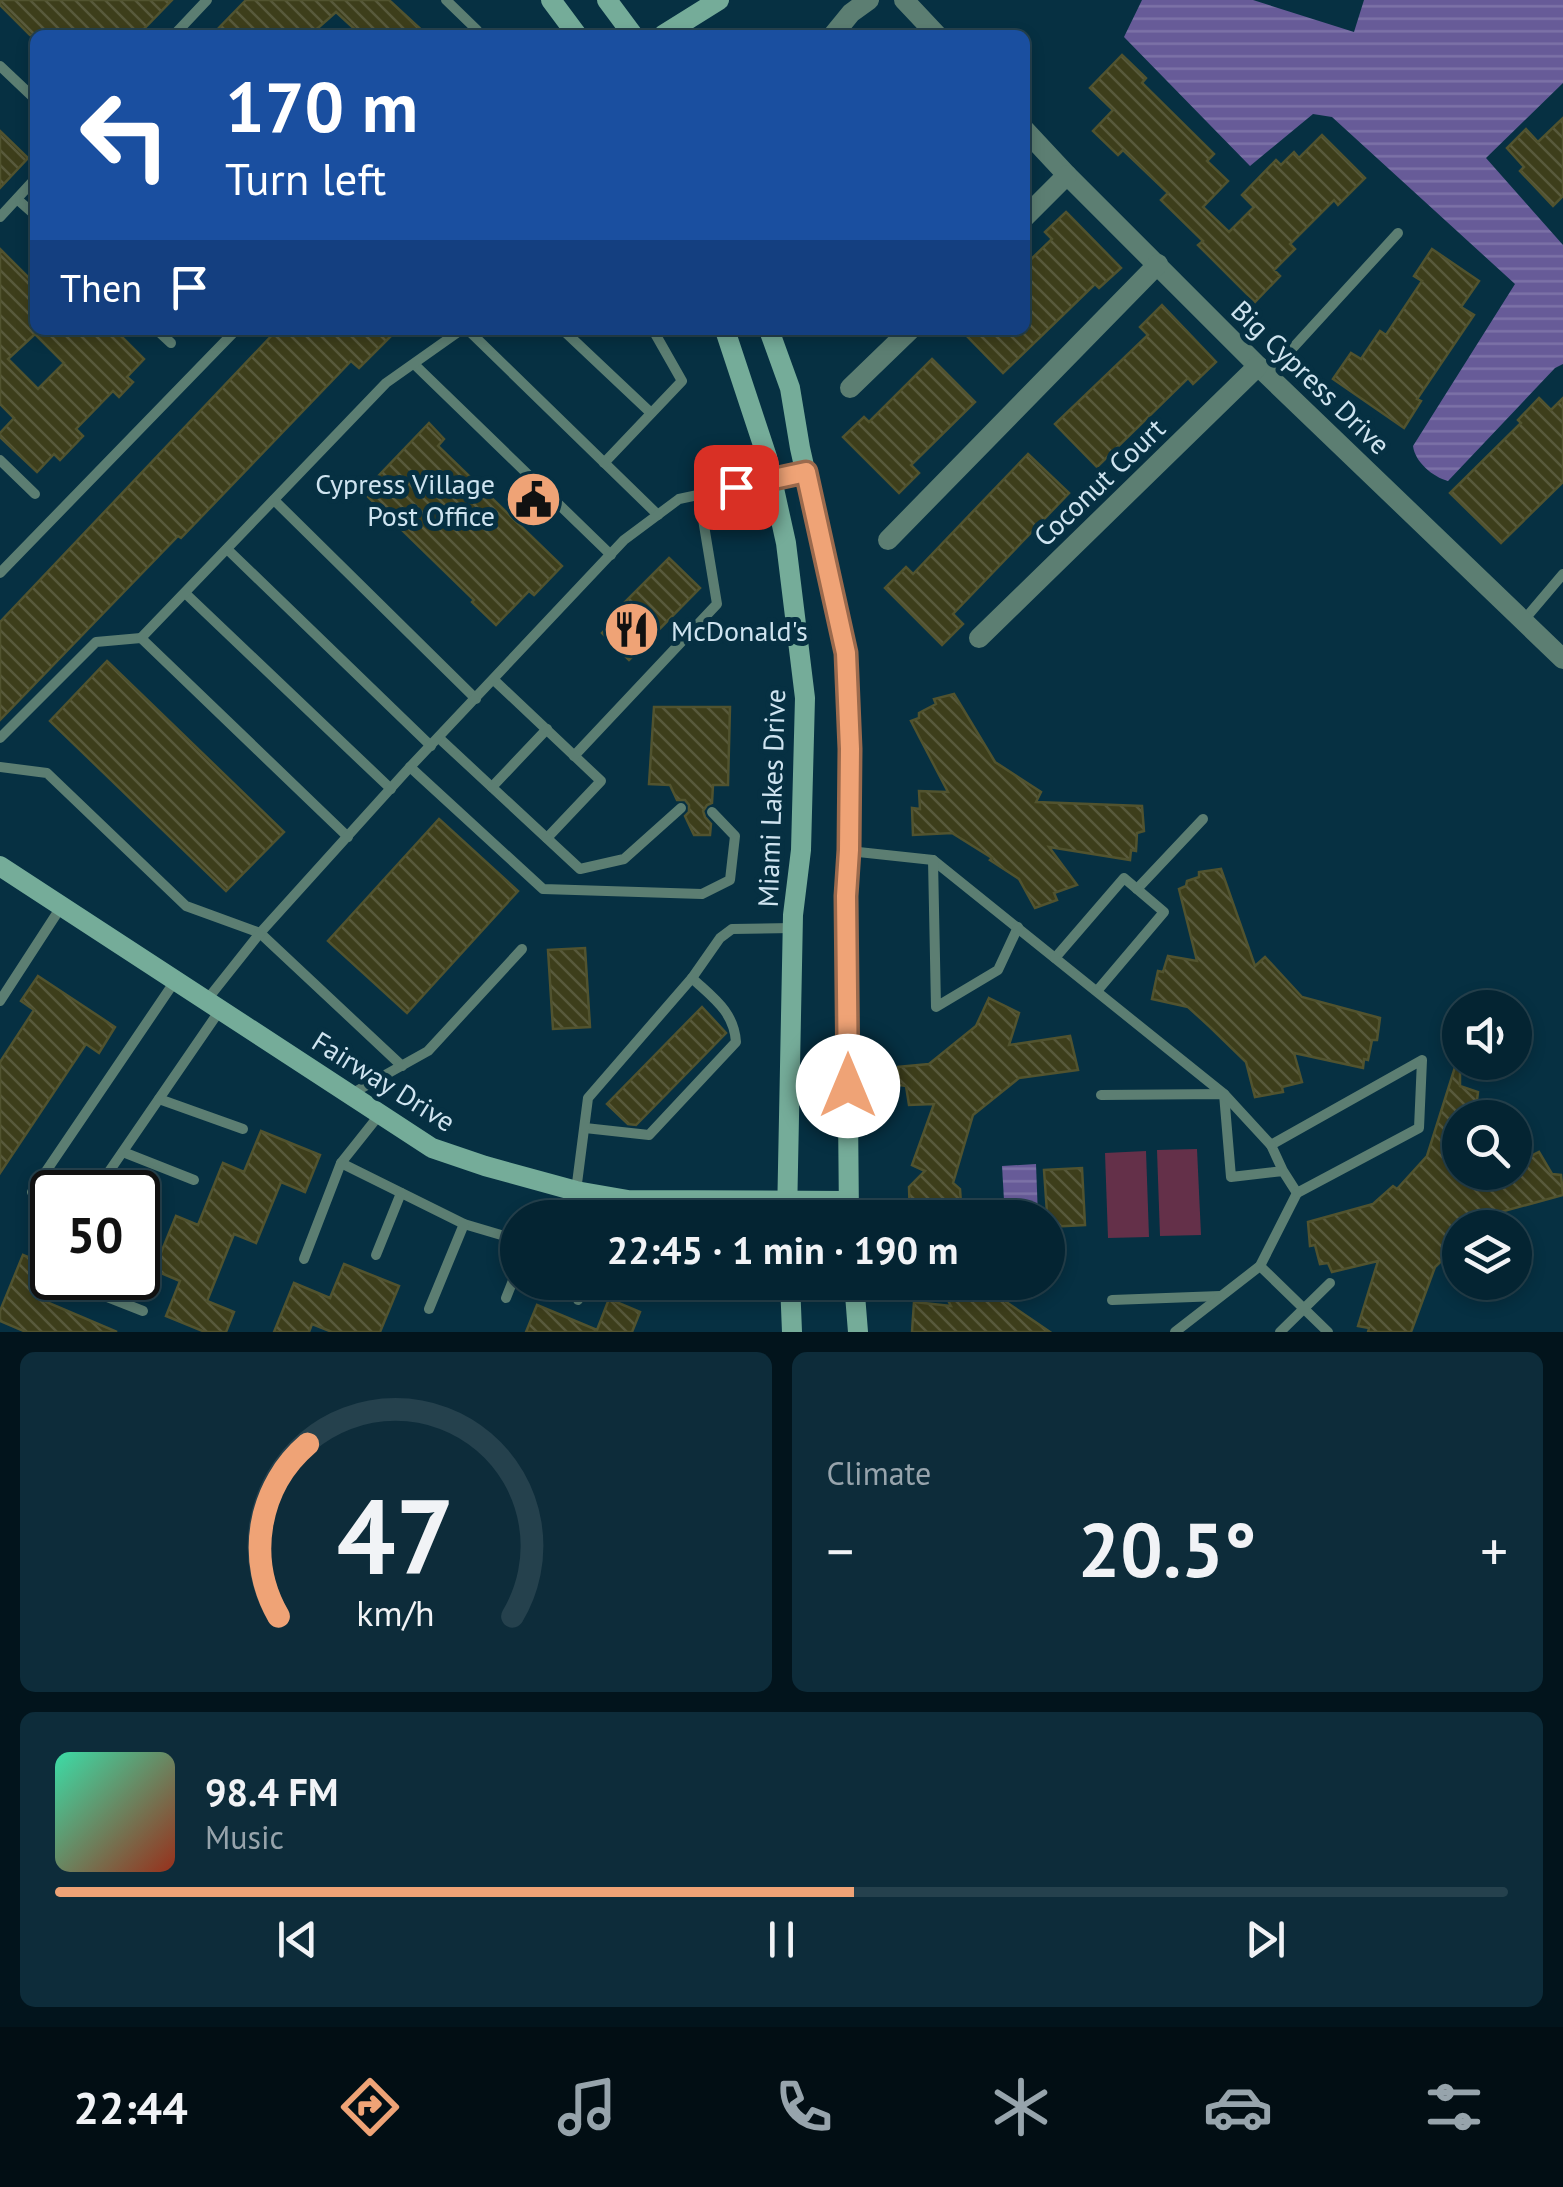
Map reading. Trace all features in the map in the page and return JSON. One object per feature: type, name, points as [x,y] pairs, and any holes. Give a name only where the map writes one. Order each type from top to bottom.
[{"type":"main road","points":[[552,0],[573,30]]},
{"type":"main road","points":[[608,0],[629,30]]},
{"type":"main road","points":[[671,30],[719,0]]},
{"type":"main road","name":"Miami Lakes Drive","points":[[726,335],[772,479],[786,543],[806,698],[801,850],[793,928],[787,1200]]},
{"type":"main road","points":[[771,335],[790,388],[846,653],[850,749],[846,896],[849,1200]]},
{"type":"main road","name":"Fairway Drive","points":[[0,866],[432,1148],[600,1200]]},
{"type":"main road","points":[[791,1300],[792,1332]]},
{"type":"main road","points":[[855,1300],[858,1332]]},
{"type":"street","points":[[837,30],[869,0]]},
{"type":"street","points":[[904,0],[932,30]]},
{"type":"street","name":"Big Cypress Drive","points":[[1030,135],[1263,370],[1563,660]]},
{"type":"street","points":[[1030,212],[1068,175]]},
{"type":"street","points":[[888,540],[1158,264]]},
{"type":"street","points":[[850,388],[905,335]]},
{"type":"street","name":"Coconut Court","points":[[979,638],[1263,370]]},
{"type":"lane","points":[[179,30],[207,0]]},
{"type":"lane","points":[[446,0],[476,30]]},
{"type":"lane","points":[[0,66],[30,94]]},
{"type":"lane","points":[[0,217],[30,185]]},
{"type":"lane","points":[[17,198],[30,210]]},
{"type":"lane","points":[[1263,370],[1398,233]]},
{"type":"lane","points":[[163,335],[171,343]]},
{"type":"lane","points":[[0,573],[231,335]]},
{"type":"lane","points":[[0,738],[96,642],[141,638],[386,383],[458,335]]},
{"type":"lane","points":[[470,335],[658,515]]},
{"type":"lane","points":[[569,335],[652,413]]},
{"type":"lane","points":[[604,463],[682,381],[656,335]]},
{"type":"lane","points":[[414,364],[610,555]]},
{"type":"lane","points":[[0,460],[35,494]]},
{"type":"lane","points":[[110,1170],[260,933],[624,540],[678,499],[806,472]]},
{"type":"lane","points":[[574,756],[717,604],[699,495]]},
{"type":"lane","points":[[274,500],[476,699]]},
{"type":"lane","points":[[227,548],[435,742],[580,869],[624,859],[680,808]]},
{"type":"lane","points":[[1523,621],[1563,574]]},
{"type":"lane","points":[[184,593],[391,789]]},
{"type":"lane","points":[[141,638],[348,837]]},
{"type":"lane","points":[[494,680],[601,781],[547,838]]},
{"type":"lane","points":[[492,788],[547,730]]},
{"type":"lane","points":[[0,767],[47,773],[186,906],[260,933],[402,1066]]},
{"type":"lane","points":[[410,767],[543,889],[702,894],[730,880],[735,836],[712,812]]},
{"type":"lane","points":[[1137,888],[1203,819]]},
{"type":"lane","points":[[849,850],[932,860],[1224,1094],[1271,1146],[1297,1194]]},
{"type":"lane","points":[[932,860],[936,1007],[998,970],[1018,927]]},
{"type":"lane","points":[[1055,958],[1124,878],[1137,888],[1164,912],[1096,992]]},
{"type":"lane","points":[[0,1000],[62,906]]},
{"type":"lane","points":[[576,1191],[588,1098],[692,978],[720,938],[732,929],[793,928]]},
{"type":"lane","points":[[350,1094],[428,1051],[522,949]]},
{"type":"lane","points":[[585,1128],[649,1136],[736,1042],[728,1012],[692,978]]},
{"type":"lane","points":[[47,1170],[175,980]]},
{"type":"lane","points":[[1175,1332],[1260,1266],[1297,1194],[1419,1128],[1422,1060],[1271,1146]]},
{"type":"lane","points":[[1101,1095],[1224,1094]]},
{"type":"lane","points":[[1224,1094],[1231,1177],[1283,1170]]},
{"type":"lane","points":[[159,1098],[244,1129]]},
{"type":"lane","points":[[304,1259],[340,1163],[380,1114]]},
{"type":"lane","points":[[123,1152],[194,1180]]},
{"type":"lane","points":[[340,1163],[464,1224],[500,1235]]},
{"type":"lane","points":[[376,1255],[401,1193]]},
{"type":"lane","points":[[428,1309],[464,1224]]},
{"type":"lane","points":[[1260,1266],[1328,1332]]},
{"type":"lane","points":[[1280,1332],[1330,1283]]},
{"type":"lane","points":[[1112,1300],[1222,1296]]},
{"type":"lane","points":[[116,1300],[144,1311]]},
{"type":"shaded area","points":[[1142,0],[1253,0],[1354,32],[1364,0],[1563,0],[1563,83],[1486,158],[1563,245],[1563,364],[1448,481],[1426,468],[1413,446],[1515,284],[1332,117],[1313,114],[1250,166],[1124,37]]},
{"type":"shaded area","points":[[1197,1149],[1201,1235],[1160,1236],[1157,1150]]},
{"type":"shaded area","points":[[1146,1151],[1149,1237],[1108,1238],[1105,1153]]},
{"type":"shaded area","points":[[1036,1164],[1037,1200],[1004,1200],[1002,1166]]},
{"type":"building","points":[[0,0],[172,0],[143,30],[30,30],[30,35],[0,5]]},
{"type":"building","points":[[246,0],[389,0],[422,30],[356,30],[336,12],[316,30],[217,30]]},
{"type":"building","points":[[1122,55],[1146,78],[1142,83],[1214,154],[1207,161],[1228,181],[1203,207],[1229,232],[1254,207],[1242,195],[1276,160],[1281,165],[1294,152],[1299,158],[1322,135],[1365,178],[1338,205],[1334,200],[1290,244],[1295,249],[1274,270],[1280,276],[1255,302],[1198,245],[1203,241],[1161,200],[1168,193],[1123,150],[1118,155],[1093,131],[1113,110],[1090,88]]},
{"type":"building","points":[[1563,118],[1563,196],[1553,206],[1520,171],[1524,167],[1507,148],[1526,129],[1538,142]]},
{"type":"building","points":[[0,131],[28,158],[0,188]]},
{"type":"building","points":[[1066,212],[1121,268],[1099,288],[1095,284],[1003,373],[966,335],[1030,335],[1030,260],[1052,239],[1045,232]]},
{"type":"building","points":[[0,249],[30,279],[30,335],[34,335],[8,359],[38,389],[64,363],[36,335],[120,335],[144,359],[127,377],[133,382],[119,397],[113,391],[76,429],[83,436],[60,460],[54,454],[37,472],[0,437],[14,418],[0,404]]},
{"type":"building","points":[[1432,249],[1479,281],[1461,307],[1474,315],[1417,399],[1421,401],[1404,428],[1333,379],[1351,353],[1361,359],[1380,331],[1386,335],[1422,281],[1414,276]]},
{"type":"building","points":[[1162,305],[1216,362],[1193,384],[1188,378],[1097,467],[1055,424],[1148,335],[1140,327]]},
{"type":"building","points":[[272,335],[392,335],[359,368],[351,361],[0,720],[0,622]]},
{"type":"building","points":[[932,359],[975,402],[911,465],[919,473],[899,493],[843,437],[864,417],[869,422]]},
{"type":"building","points":[[1539,398],[1551,410],[1563,398],[1563,482],[1501,543],[1450,493],[1521,423],[1518,420]]},
{"type":"building","points":[[429,423],[444,439],[438,446],[562,566],[534,595],[529,591],[496,625],[363,492]]},
{"type":"building","points":[[1028,454],[1069,493],[953,614],[963,624],[942,645],[885,588],[906,567],[913,574]]},
{"type":"building","points":[[669,558],[700,588],[629,660],[602,633],[627,608],[623,604]]},
{"type":"building","points":[[107,661],[284,832],[226,891],[50,721]]},
{"type":"building","points":[[954,694],[995,762],[1041,792],[1036,802],[1142,806],[1144,831],[1137,833],[1136,851],[1131,850],[1130,860],[1049,847],[1077,885],[1054,893],[1057,900],[1035,908],[1019,879],[952,833],[913,835],[912,808],[920,809],[919,791],[948,792],[911,721],[936,704],[934,699]]},
{"type":"building","points":[[654,707],[730,707],[728,785],[713,785],[712,803],[703,811],[711,824],[710,835],[694,835],[685,816],[689,805],[685,800],[677,800],[670,785],[649,784]]},
{"type":"building","points":[[439,819],[518,891],[407,1013],[328,941]]},
{"type":"building","points":[[1221,869],[1255,966],[1265,957],[1302,997],[1380,1018],[1377,1040],[1372,1040],[1363,1068],[1294,1053],[1302,1082],[1282,1087],[1283,1092],[1255,1097],[1246,1062],[1210,1027],[1188,1007],[1152,999],[1158,971],[1163,972],[1168,956],[1197,961],[1179,889],[1199,877],[1199,872]]},
{"type":"building","points":[[585,948],[590,1027],[553,1029],[548,950]]},
{"type":"building","points":[[38,976],[115,1027],[99,1053],[86,1044],[0,1173],[0,1062],[34,1010],[21,1001]]},
{"type":"building","points":[[989,998],[1019,1013],[1009,1045],[1070,1036],[1078,1070],[1019,1078],[973,1115],[953,1183],[960,1189],[961,1200],[909,1200],[909,1187],[925,1171],[912,1165],[934,1104],[909,1105],[906,1086],[899,1085],[898,1067],[929,1064],[976,1026]]},
{"type":"building","points":[[702,1007],[726,1033],[636,1125],[628,1124],[607,1104]]},
{"type":"building","points":[[1451,1080],[1460,1080],[1460,1086],[1478,1092],[1477,1100],[1445,1100]]},
{"type":"building","points":[[1442,1108],[1442,1190],[1532,1190],[1532,1156],[1539,1152],[1552,1174],[1561,1175],[1563,1195],[1508,1210],[1442,1210],[1442,1260],[1435,1267],[1411,1332],[1368,1332],[1369,1328],[1358,1326],[1378,1261],[1332,1272],[1328,1263],[1320,1264],[1315,1245],[1310,1246],[1308,1222],[1373,1204],[1393,1186],[1397,1189],[1427,1156]]},
{"type":"building","points":[[261,1131],[320,1155],[305,1192],[281,1182],[256,1243],[234,1234],[207,1301],[234,1312],[226,1332],[205,1332],[166,1316],[180,1281],[160,1273],[160,1255],[176,1216],[198,1225],[223,1163],[244,1172]]},
{"type":"building","points":[[1082,1168],[1085,1225],[1065,1226],[1065,1200],[1046,1200],[1044,1170]]},
{"type":"building","points":[[23,1255],[30,1258],[30,1300],[42,1300],[117,1332],[26,1332],[0,1321],[0,1311]]},
{"type":"building","points":[[344,1264],[399,1286],[380,1332],[332,1332],[312,1324],[309,1332],[274,1332],[294,1283],[330,1298]]},
{"type":"building","points":[[609,1300],[640,1312],[632,1332],[526,1332],[537,1305],[597,1330]]},
{"type":"building","points":[[948,1300],[1003,1300],[1050,1332],[912,1332],[914,1302],[951,1306]]},
{"type":"place","name":"Cypress Village Post Office","points":[[534,499]]},
{"type":"place","name":"McDonald's","points":[[632,630]]},
{"type":"route","points":[[736,487],[806,472],[846,653],[850,749],[846,896],[848,1086]]}]
